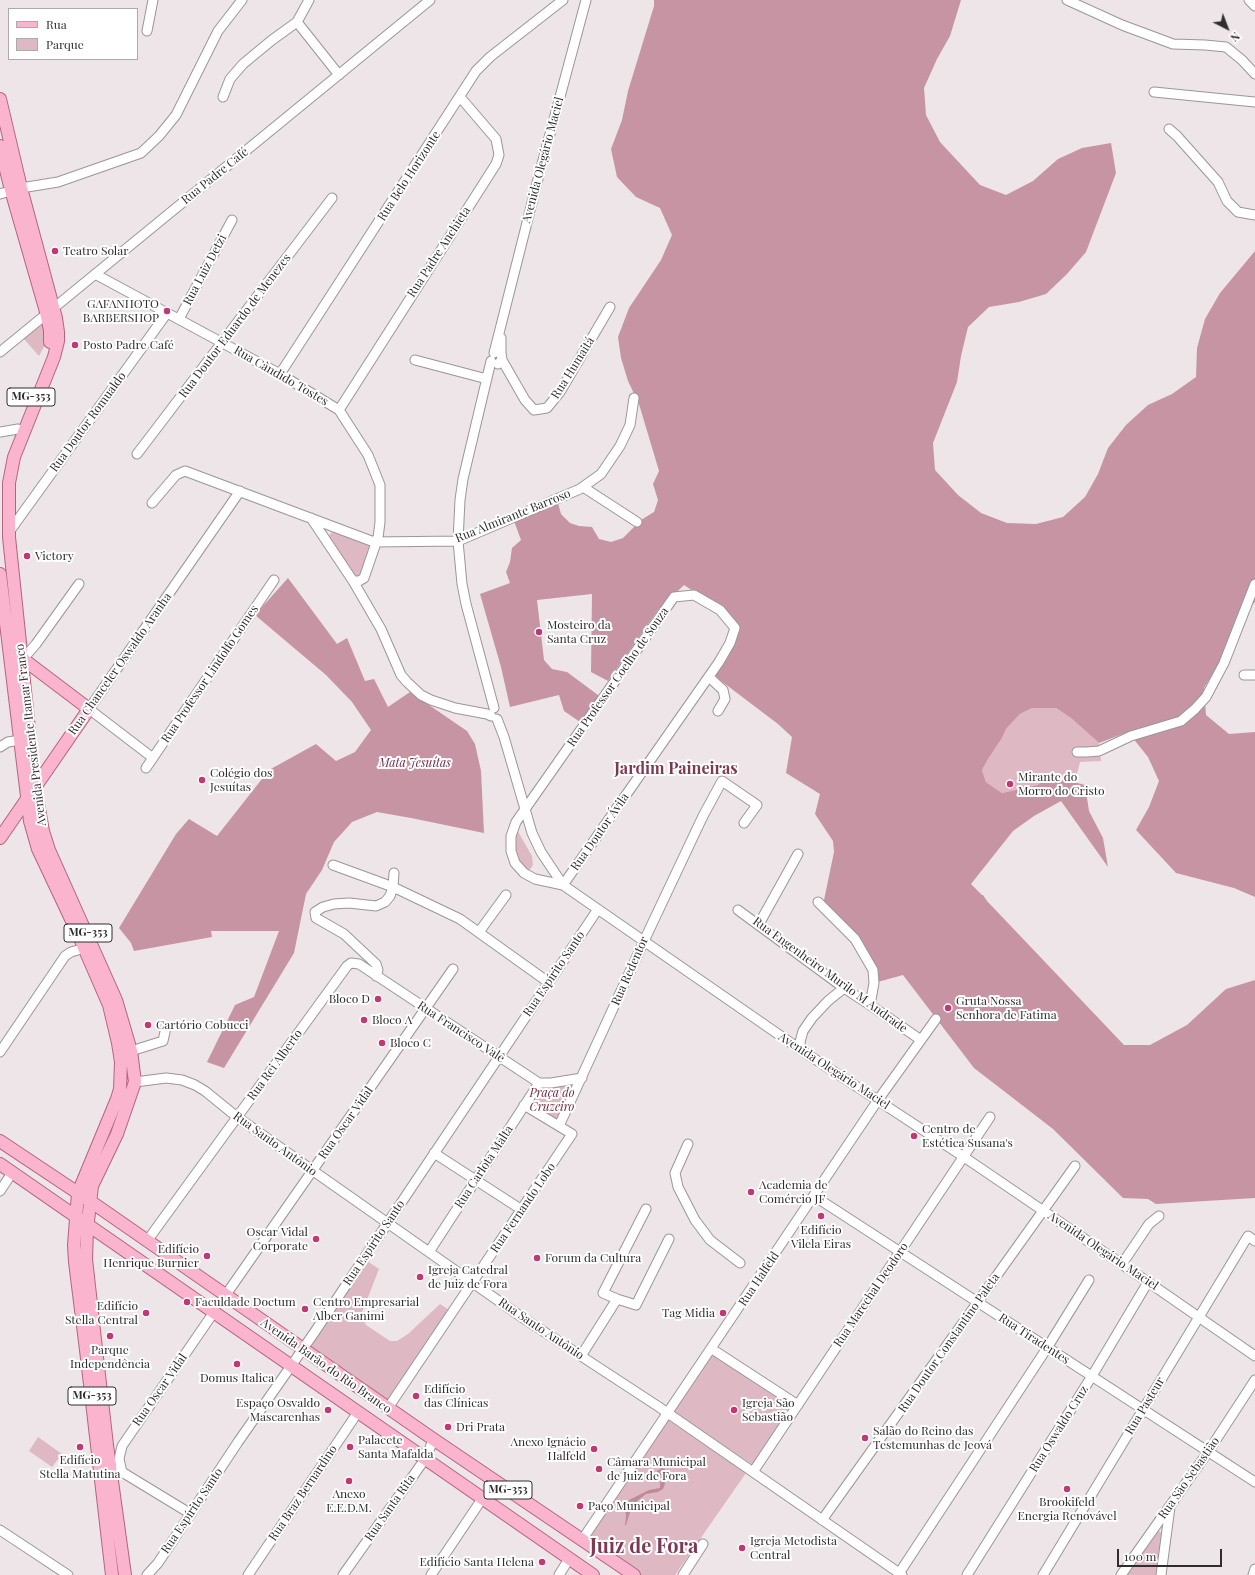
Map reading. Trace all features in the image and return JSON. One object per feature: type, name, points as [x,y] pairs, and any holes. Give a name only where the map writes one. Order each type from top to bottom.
[{"type":"main road","name":"Avenida Presidente Itamar Franco","points":[[0,99],[11,191],[40,258],[49,311],[50,330],[50,341],[47,356],[0,478]]},
{"type":"main road","name":"Avenida Presidente Itamar Franco","points":[[0,146],[11,191],[49,311],[56,318],[58,341],[54,357],[14,457],[10,469],[9,483],[9,532],[35,787],[43,831],[49,850],[116,1000],[131,1050],[135,1082],[117,1134],[92,1186],[86,1242],[88,1273],[107,1445],[116,1474],[126,1575]]},
{"type":"main road","name":"Avenida Presidente Itamar Franco","points":[[0,574],[4,646],[20,740],[30,821],[38,849],[85,948],[109,1005],[121,1062],[120,1089],[78,1193],[74,1245],[112,1575]]},
{"type":"main road","points":[[4,646],[20,642]]},
{"type":"main road","points":[[4,646],[89,709]]},
{"type":"main road","name":"Rua Chanceler Oswaldo Aranha","points":[[0,838],[89,709]]},
{"type":"main road","points":[[114,1025],[120,1032],[129,1076],[131,1081],[135,1082]]},
{"type":"main road","name":"Avenida Barão do Rio Branco","points":[[0,1141],[90,1201],[303,1350],[634,1575]]},
{"type":"main road","name":"Avenida Barão do Rio Branco","points":[[0,1164],[593,1575]]},
{"type":"main road","points":[[86,1242],[98,1231]]},
{"type":"street","points":[[147,31],[153,0]]},
{"type":"street","points":[[11,191],[58,182],[141,152],[159,136],[176,115],[218,30],[242,0]]},
{"type":"street","points":[[223,98],[230,79],[243,64],[272,40],[298,22],[309,0]]},
{"type":"street","name":"Rua Padre Café","points":[[0,352],[430,0]]},
{"type":"street","name":"Rua Belo Horizonte","points":[[280,374],[476,72],[490,57],[563,0]]},
{"type":"street","name":"Avenida Olegário Maciel","points":[[585,0],[502,320],[497,358],[488,376],[463,479],[459,513],[458,541],[462,584],[466,604],[494,715],[504,737],[532,833],[541,852],[563,885],[801,1050],[964,1157],[1255,1356]]},
{"type":"street","points":[[1067,0],[1122,25],[1173,44],[1226,47],[1242,60],[1255,74]]},
{"type":"street","points":[[1250,0],[1255,6]]},
{"type":"street","points":[[298,22],[339,74]]},
{"type":"street","points":[[1154,92],[1255,102]]},
{"type":"street","name":"Rua Padre Anchieta","points":[[339,410],[496,164],[499,155],[496,139],[460,97]]},
{"type":"street","points":[[1168,129],[1177,136],[1218,182],[1227,201],[1238,212],[1255,216]]},
{"type":"street","name":"Rua Doutor Eduardo de Menezes","points":[[137,454],[332,198]]},
{"type":"street","name":"Rua Luiz Detzi","points":[[179,319],[232,220]]},
{"type":"street","name":"Rua Cândido Tostes","points":[[95,274],[280,374],[339,410],[368,455],[380,485],[380,522],[378,538],[364,578],[359,581],[353,581]]},
{"type":"street","name":"Rua Humaitá","points":[[497,358],[525,400],[534,410],[547,408],[560,392],[610,307]]},
{"type":"street","name":"Rua Doutor Romualdo","points":[[9,532],[167,313]]},
{"type":"street","points":[[415,360],[488,376]]},
{"type":"street","name":"Rua Almirante Barroso","points":[[152,503],[176,475],[181,471],[185,471],[375,543],[458,541],[583,487],[601,474],[620,446],[630,426],[634,398]]},
{"type":"street","points":[[0,432],[18,429]]},
{"type":"street","points":[[583,487],[637,522]]},
{"type":"street","name":"Rua Chanceler Oswaldo Aranha","points":[[89,709],[240,491]]},
{"type":"street","points":[[311,518],[353,581],[381,629],[401,675],[413,689],[431,700],[455,708],[494,715]]},
{"type":"street","points":[[325,539],[327,531],[334,528]]},
{"type":"street","name":"Rua Professor Lindolfo Gomes","points":[[146,768],[274,580]]},
{"type":"street","points":[[23,660],[79,584]]},
{"type":"street","points":[[1077,752],[1099,751],[1131,736],[1181,721],[1195,709],[1206,697],[1224,663],[1255,584]]},
{"type":"street","name":"Rua Professor Coelho de Souza","points":[[526,809],[674,597],[694,595],[720,610],[735,628],[730,644],[719,662]]},
{"type":"street","points":[[20,642],[29,646],[36,644]]},
{"type":"street","name":"Rua Doutor Ávila","points":[[563,885],[719,662]]},
{"type":"street","points":[[1244,675],[1255,674]]},
{"type":"street","points":[[709,677],[723,690],[725,699],[718,711]]},
{"type":"street","points":[[89,709],[153,758]]},
{"type":"street","points":[[0,747],[8,742],[20,740]]},
{"type":"street","name":"Rua Redentor","points":[[559,1126],[703,816],[722,781],[757,805],[744,823]]},
{"type":"street","points":[[526,809],[516,822],[511,836],[511,851],[515,863],[524,873],[535,879],[563,885]]},
{"type":"street","points":[[758,924],[798,854]]},
{"type":"street","points":[[333,865],[393,887],[442,909],[479,932],[548,982]]},
{"type":"street","points":[[376,976],[378,970],[376,964],[344,934],[316,918],[315,912],[323,907],[334,904],[349,903],[376,906],[385,902],[390,896],[393,887],[394,873]]},
{"type":"street","points":[[479,932],[506,895]]},
{"type":"street","points":[[818,902],[856,939],[873,970],[874,983],[870,1004]]},
{"type":"street","name":"Rua Espírito Santo","points":[[147,1575],[158,1563],[303,1350],[598,909]]},
{"type":"street","name":"Rua Engenheiro Murilo M Andrade","points":[[738,910],[844,988],[870,1004],[921,1040]]},
{"type":"street","points":[[0,1052],[65,956],[71,952],[85,948]]},
{"type":"street","name":"Rua Francisco Valê","points":[[347,966],[351,963],[359,964],[539,1083]]},
{"type":"street","name":"Rua Rei Alberto","points":[[147,1241],[347,966]]},
{"type":"street","name":"Rua Oscar Vidal","points":[[225,1296],[453,970]]},
{"type":"street","points":[[801,1050],[800,1042],[803,1031],[812,1018],[828,1001],[844,988]]},
{"type":"street","name":"Rua Halfeld","points":[[582,1540],[712,1349],[878,1100],[936,1019]]},
{"type":"street","points":[[131,1050],[163,1041],[166,1027]]},
{"type":"street","name":"Rua Santo Antônio","points":[[135,1082],[166,1078],[182,1080],[195,1085],[237,1117],[523,1318],[668,1414],[900,1574]]},
{"type":"street","points":[[539,1083],[551,1083],[582,1078]]},
{"type":"street","name":"Rua Carlota Malta","points":[[429,1252],[539,1083]]},
{"type":"street","name":"Rua Fernando Lobo","points":[[388,1408],[572,1134],[524,1105]]},
{"type":"street","name":"Rua Marechal Deodoro","points":[[753,1472],[990,1117]]},
{"type":"street","points":[[688,1144],[675,1173],[678,1187],[695,1220],[710,1240],[740,1263]]},
{"type":"street","points":[[434,1153],[522,1210]]},
{"type":"street","name":"Rua Doutor Constantino Paleta","points":[[822,1520],[1075,1166]]},
{"type":"street","points":[[0,1191],[12,1173]]},
{"type":"street","name":"Rua Tiradentes","points":[[814,1196],[1255,1482]]},
{"type":"street","points":[[646,1209],[603,1293],[636,1305],[669,1239]]},
{"type":"street","points":[[1122,1264],[1149,1224],[1159,1216]]},
{"type":"street","name":"Rua Pasteur","points":[[1043,1575],[1199,1317],[1252,1239]]},
{"type":"street","points":[[900,1574],[1047,1348],[1089,1280]]},
{"type":"street","name":"Rua Oswaldo Cruz","points":[[967,1575],[1092,1376],[1148,1282]]},
{"type":"street","points":[[580,1356],[617,1299]]},
{"type":"street","name":"Rua Oscar Vidal","points":[[122,1446],[214,1312]]},
{"type":"street","points":[[712,1349],[798,1405]]},
{"type":"street","name":"Rua São Sebastião","points":[[1121,1575],[1208,1452],[1255,1380]]},
{"type":"street","name":"Rua Braz Bernardino","points":[[248,1575],[358,1412]]},
{"type":"street","name":"Rua Santa Rita","points":[[343,1575],[425,1459],[433,1439]]},
{"type":"street","points":[[107,1445],[122,1446],[116,1474],[191,1514]]},
{"type":"street","points":[[431,1575],[482,1498]]},
{"type":"street","points":[[1161,1575],[1170,1505]]},
{"type":"street","points":[[0,1530],[68,1575]]},
{"type":"street","points":[[683,1575],[704,1544]]},
{"type":"street","points":[[559,1575],[569,1559]]},
{"type":"street","points":[[1253,1575],[1255,1569]]},
{"type":"green space","points":[[654,0],[961,0],[950,36],[937,59],[924,88],[926,115],[940,142],[980,185],[1006,195],[1033,181],[1058,159],[1082,148],[1111,143],[1116,173],[1086,252],[1067,274],[1046,294],[1019,302],[989,307],[968,327],[957,382],[933,443],[935,470],[958,495],[981,513],[1007,523],[1036,524],[1063,517],[1085,497],[1098,474],[1108,448],[1126,425],[1148,405],[1172,394],[1196,377],[1197,348],[1205,319],[1220,293],[1255,251],[1255,602],[1243,613],[1220,662],[1204,688],[1206,715],[1229,734],[1255,732],[1255,897],[1234,888],[1176,873],[1136,830],[1149,807],[1159,781],[1148,757],[1128,732],[1099,743],[1071,718],[1056,708],[1032,708],[1020,714],[1006,729],[982,770],[986,782],[1002,793],[1038,785],[1046,778],[1066,780],[1085,785],[1089,811],[1103,838],[1108,867],[1061,801],[1034,816],[1013,831],[971,884],[1124,1045],[1150,1045],[1187,1025],[1226,989],[1255,980],[1255,1198],[1156,1204],[1148,1199],[1123,1198],[1053,1129],[974,1068],[903,975],[874,983],[862,944],[823,905],[834,852],[833,841],[815,814],[820,794],[786,773],[792,737],[778,724],[712,674],[738,631],[722,610],[684,585],[658,610],[608,681],[591,672],[592,594],[537,600],[544,660],[552,669],[567,672],[602,698],[583,724],[564,711],[559,695],[510,707],[501,667],[480,594],[510,583],[506,572],[510,562],[512,548],[521,540],[514,521],[558,503],[561,514],[570,523],[579,526],[592,527],[599,539],[611,542],[623,538],[641,520],[654,512],[658,500],[653,484],[659,471],[639,404],[628,381],[621,358],[618,337],[629,308],[661,260],[672,235],[660,208],[636,197],[617,177],[611,149],[622,120],[628,91],[654,6]]},
{"type":"green space","points":[[45,321],[47,341],[39,356],[23,338]]},
{"type":"green space","points":[[334,531],[370,545],[362,573],[358,577],[356,577],[329,537]]},
{"type":"green space","name":"Mata Jesuítas","points":[[288,578],[337,644],[347,638],[365,681],[374,679],[388,707],[410,692],[467,731],[475,744],[481,771],[484,833],[377,812],[352,822],[334,842],[322,870],[306,894],[294,953],[224,1068],[207,1062],[235,1005],[254,997],[279,931],[211,931],[212,937],[134,951],[131,943],[119,928],[176,834],[189,819],[217,836],[269,770],[316,744],[336,761],[355,752],[371,730],[352,702],[326,675],[255,615]]},
{"type":"green space","points":[[1032,708],[1056,708],[1071,718],[1099,743],[1101,761],[1080,762],[1075,782],[1046,778],[1039,785],[1002,793],[986,782],[982,770],[1006,729],[1020,714]]},
{"type":"green space","points":[[516,828],[532,856],[533,865],[529,871],[526,870],[517,858],[515,846]]},
{"type":"green space","name":"Praça do Cruzeiro","points":[[578,1081],[562,1115],[557,1118],[552,1117],[530,1105],[540,1089],[547,1086]]},
{"type":"green space","points":[[367,1261],[379,1269],[362,1312],[363,1319],[366,1325],[390,1341],[397,1341],[408,1334],[440,1304],[449,1310],[388,1402],[310,1348]]},
{"type":"green space","points":[[712,1351],[793,1405],[753,1465],[672,1411]]},
{"type":"green space","points":[[668,1420],[746,1473],[675,1575],[638,1575],[585,1539]]},
{"type":"green space","points":[[38,1437],[62,1454],[52,1467],[29,1451]]},
{"type":"green space","points":[[1157,1530],[1163,1534],[1160,1575],[1123,1575]]},
{"type":"shaded area","points":[[662,1468],[668,1471],[670,1476],[664,1480],[665,1484],[663,1489],[658,1492],[646,1494],[637,1501],[631,1509],[625,1525],[625,1507],[629,1500],[649,1490],[660,1488],[660,1482],[662,1479],[658,1477],[657,1471]]},
{"type":"place","name":"Teatro Solar","points":[[55,251]]},
{"type":"place","name":"GAFANHOTO BARBERSHOP","points":[[167,311]]},
{"type":"place","name":"Posto Padre Café","points":[[75,345]]},
{"type":"place","name":"Victory","points":[[27,556]]},
{"type":"place","name":"Mosteiro da Santa Cruz","points":[[539,632]]},
{"type":"place","name":"Colégio dos Jesuítas","points":[[202,780]]},
{"type":"place","name":"Mirante do Morro do Cristo","points":[[1010,784]]},
{"type":"place","name":"Bloco D","points":[[378,999]]},
{"type":"place","name":"Gruta Nossa Senhora de Fatima","points":[[948,1008]]},
{"type":"place","name":"Bloco A","points":[[364,1020]]},
{"type":"place","name":"Cartório Cobucci","points":[[148,1025]]},
{"type":"place","name":"Bloco C","points":[[382,1043]]},
{"type":"place","name":"Centro de Estética Susana's","points":[[914,1136]]},
{"type":"place","name":"Academia de Comércio JF","points":[[751,1192]]},
{"type":"place","name":"Edifício Vilela Eiras","points":[[821,1216]]},
{"type":"place","name":"Oscar Vidal Corporate","points":[[316,1239]]},
{"type":"place","name":"Edifício Henrique Burnier","points":[[207,1256]]},
{"type":"place","name":"Forum da Cultura","points":[[537,1258]]},
{"type":"place","name":"Igreja Catedral de Juiz de Fora","points":[[420,1277]]},
{"type":"place","name":"Faculdade Doctum","points":[[187,1302]]},
{"type":"place","name":"Centro Empresarial Alber Ganimi","points":[[305,1309]]},
{"type":"place","name":"Edifício Stella Central","points":[[146,1313]]},
{"type":"place","name":"Tag Midia","points":[[723,1313]]},
{"type":"place","name":"Parque Independência","points":[[110,1336]]},
{"type":"place","name":"Domus Italica","points":[[237,1364]]},
{"type":"place","name":"Edifício das Clínicas","points":[[416,1396]]},
{"type":"place","name":"Espaço Osvaldo Mascarenhas","points":[[328,1410]]},
{"type":"place","name":"Igreja São Sebastião","points":[[734,1410]]},
{"type":"place","name":"Dri Prata","points":[[448,1427]]},
{"type":"place","name":"Salão do Reino das Testemunhas de Jeová","points":[[865,1438]]},
{"type":"place","name":"Edifício Stella Matutina","points":[[80,1447]]},
{"type":"place","name":"Palacete Santa Mafalda","points":[[350,1447]]},
{"type":"place","name":"Anexo Ignácio Halfeld","points":[[594,1449]]},
{"type":"place","name":"Câmara Municipal de Juiz de Fora","points":[[599,1469]]},
{"type":"place","name":"Anexo E.E.D.M.","points":[[349,1481]]},
{"type":"place","name":"Brookifeld Energia Renovável","points":[[1067,1489]]},
{"type":"place","name":"Paço Municipal","points":[[580,1506]]},
{"type":"place","name":"Igreja Metodista Central","points":[[742,1548]]},
{"type":"place","name":"Edifício Santa Helena","points":[[542,1562]]},
{"type":"district","name":"Jardim Paineiras","points":[[676,769]]},
{"type":"district","name":"Juiz de Fora","points":[[644,1547]]}]
